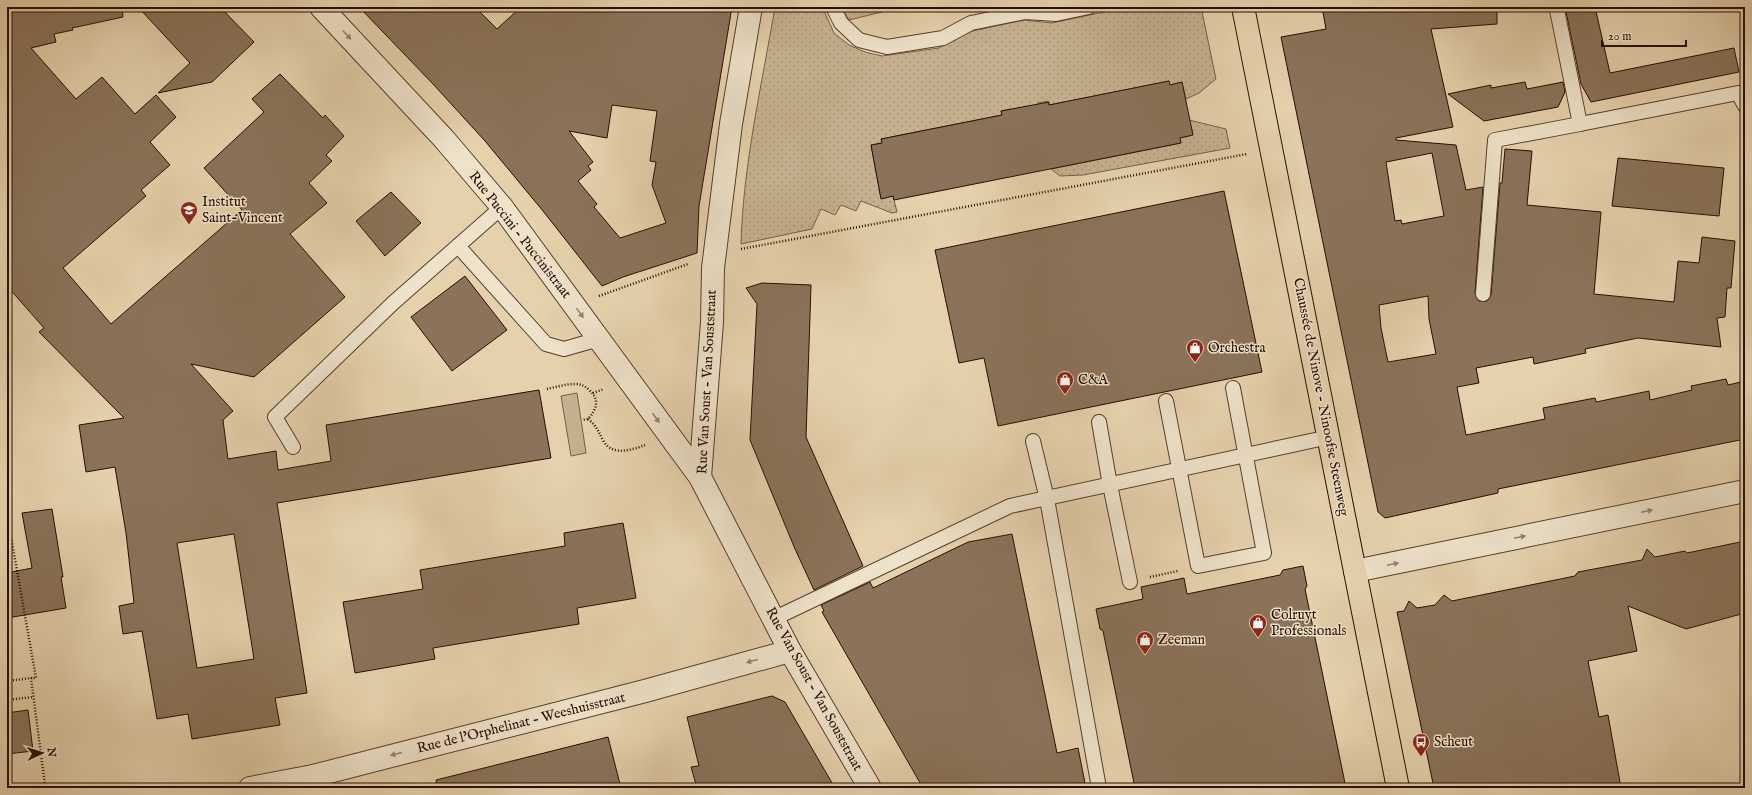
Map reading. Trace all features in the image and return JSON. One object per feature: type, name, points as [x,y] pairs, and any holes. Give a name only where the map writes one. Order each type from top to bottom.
[{"type":"main road","name":"Chaussée de Ninove - Ninoofse Steenweg","points":[[1243,7],[1398,788]]},
{"type":"street","name":"Rue Puccini - Puccinistraat","points":[[321,7],[444,139],[502,207],[700,478]]},
{"type":"street","name":"Rue Van Soust - Van Souststraat","points":[[751,7],[731,124],[713,268],[712,322],[700,478],[790,651],[870,788]]},
{"type":"street","points":[[1354,571],[1745,491]]},
{"type":"street","name":"Rue de l'Orphelinat - Weeshuisstraat","points":[[260,787],[312,776],[645,691],[790,651]]},
{"type":"lane","points":[[833,7],[841,23],[859,40],[887,47],[943,38],[971,23],[1025,12],[1056,14],[1089,7]]},
{"type":"lane","points":[[1558,10],[1580,124]]},
{"type":"lane","points":[[1483,294],[1495,140],[1738,93],[1745,106]]},
{"type":"lane","points":[[293,447],[275,417],[393,303],[502,207]]},
{"type":"lane","points":[[458,246],[546,344],[564,349],[599,339]]},
{"type":"lane","points":[[1166,401],[1178,470],[1198,566],[1264,553],[1233,388]]},
{"type":"lane","points":[[1099,422],[1130,582]]},
{"type":"lane","points":[[773,619],[1010,506],[1329,437]]},
{"type":"lane","points":[[1033,441],[1047,499],[1099,788]]},
{"type":"path","points":[[574,305],[715,254],[1271,149]]},
{"type":"path","points":[[547,389],[576,384],[584,385],[593,393],[596,398],[597,405],[594,413],[588,419],[582,420]]},
{"type":"path","points":[[593,393],[607,388]]},
{"type":"path","points":[[588,419],[596,426],[604,441],[610,448],[626,451],[644,446]]},
{"type":"path","points":[[7,514],[36,678],[7,680]]},
{"type":"path","points":[[1130,582],[1198,566]]},
{"type":"path","points":[[31,678],[45,785]]},
{"type":"path","points":[[7,700],[33,697]]},
{"type":"shaded area","points":[[775,7],[822,7],[834,33],[849,45],[865,52],[882,56],[939,48],[968,32],[1024,20],[1052,23],[1127,7],[1201,7],[1216,79],[1199,93],[1186,99],[1182,82],[1170,85],[1169,81],[1049,105],[1048,101],[1038,103],[1038,108],[1012,113],[1011,109],[1001,111],[1002,115],[881,139],[882,143],[871,145],[881,198],[893,196],[897,212],[892,213],[861,201],[856,211],[841,205],[835,215],[821,209],[812,229],[741,244],[745,184],[749,155]]},
{"type":"shaded area","points":[[841,7],[889,7],[890,10],[849,20]]},
{"type":"shaded area","points":[[1189,120],[1226,129],[1230,148],[1083,175],[1060,176],[1051,169],[1181,143],[1180,138],[1193,135]]},
{"type":"shaded area","points":[[577,393],[586,453],[571,456],[561,396]]},
{"type":"building","points":[[7,7],[122,7],[123,17],[72,28],[73,30],[54,34],[56,42],[31,48],[76,99],[102,77],[135,114],[156,95],[176,117],[150,142],[170,165],[141,190],[146,196],[63,268],[111,324],[242,210],[204,168],[264,112],[252,99],[280,74],[323,118],[325,115],[344,136],[326,155],[332,161],[309,183],[327,203],[290,234],[345,297],[254,377],[191,364],[233,411],[223,420],[228,459],[276,451],[278,470],[331,461],[326,425],[539,390],[551,458],[277,503],[307,693],[275,698],[280,725],[192,739],[188,714],[157,719],[142,631],[123,634],[119,606],[134,603],[126,533],[115,467],[86,472],[79,425],[124,418],[39,332],[44,328],[7,286]],"holes":[[[234,534],[254,659],[197,668],[177,543]]]},
{"type":"building","points":[[138,7],[220,7],[254,42],[212,82],[158,93],[190,63]]},
{"type":"building","points":[[359,7],[475,7],[497,29],[521,7],[732,7],[699,206],[697,253],[623,277],[602,286],[485,141]],"holes":[[[612,105],[657,111],[650,161],[656,162],[652,185],[666,223],[620,238],[594,207],[597,204],[578,181],[591,170],[588,166],[593,162],[569,131],[607,138]]]},
{"type":"building","points":[[1322,7],[1497,7],[1497,24],[1431,29],[1453,127],[1396,138],[1396,140],[1456,145],[1466,190],[1483,187],[1475,293],[1479,301],[1487,301],[1491,295],[1500,183],[1502,183],[1505,149],[1532,151],[1527,205],[1601,212],[1594,294],[1674,302],[1678,261],[1699,263],[1702,237],[1735,241],[1731,288],[1727,288],[1725,317],[1717,318],[1721,347],[1638,338],[1585,349],[1586,353],[1534,364],[1533,357],[1476,368],[1479,383],[1457,387],[1466,435],[1545,419],[1543,408],[1595,398],[1596,402],[1649,391],[1650,400],[1692,390],[1691,386],[1726,379],[1728,385],[1745,381],[1745,439],[1498,489],[1498,493],[1385,518],[1378,512],[1281,37],[1326,29]],"holes":[[[1432,153],[1444,216],[1402,224],[1401,220],[1395,221],[1386,162]],[[1428,296],[1429,319],[1436,354],[1388,362],[1381,328],[1379,305]]]},
{"type":"building","points":[[1565,7],[1595,7],[1610,73],[1734,48],[1739,72],[1591,102],[1581,84]]},
{"type":"building","points":[[1169,81],[1170,85],[1182,82],[1193,135],[1180,138],[1181,143],[894,200],[893,196],[881,199],[871,145],[882,143],[881,139],[1002,115],[1001,111],[1049,102],[1049,105]]},
{"type":"building","points":[[1525,82],[1527,89],[1563,82],[1565,92],[1558,107],[1484,121],[1448,94],[1491,85],[1491,88]]},
{"type":"building","points":[[1618,158],[1724,168],[1719,216],[1612,206]]},
{"type":"building","points":[[1224,191],[1262,372],[998,426],[984,358],[959,363],[935,250]]},
{"type":"building","points":[[391,192],[421,223],[385,256],[356,221]]},
{"type":"building","points":[[465,276],[507,330],[452,371],[411,317]]},
{"type":"building","points":[[762,283],[811,285],[806,437],[863,566],[814,590],[795,549],[750,440],[757,304],[746,288]]},
{"type":"building","points":[[52,509],[63,577],[61,577],[66,608],[7,618],[7,573],[32,568],[22,513]]},
{"type":"building","points":[[623,523],[636,598],[577,608],[579,624],[433,648],[435,659],[355,673],[343,602],[423,589],[420,570],[565,546],[564,533]]},
{"type":"building","points":[[1012,534],[1057,753],[1078,748],[1086,788],[923,788],[822,612],[824,611],[821,605],[870,582],[873,588],[968,542]]},
{"type":"building","points":[[1745,541],[1745,613],[1686,629],[1628,606],[1637,651],[1588,661],[1599,717],[1608,715],[1621,788],[1434,788],[1397,612],[1404,611],[1409,601],[1417,608],[1435,605],[1444,595],[1452,601],[1575,576],[1578,572],[1642,560],[1647,549],[1655,557],[1685,551],[1687,553]]},
{"type":"building","points":[[1303,566],[1307,586],[1305,589],[1346,788],[1135,788],[1103,631],[1100,629],[1096,609],[1143,599],[1141,587],[1184,578],[1187,594],[1280,575],[1283,570]]},
{"type":"building","points":[[772,696],[785,702],[835,788],[697,788],[691,767],[699,766],[687,717]]},
{"type":"building","points":[[28,710],[33,751],[7,754],[7,713]]},
{"type":"building","points":[[608,737],[621,788],[437,788],[436,780]]},
{"type":"place","name":"Institut Saint-Vincent","points":[[189,225]]},
{"type":"place","name":"Orchestra","points":[[1195,363]]},
{"type":"place","name":"C&A","points":[[1065,395]]},
{"type":"place","name":"Colruyt Professionals","points":[[1258,638]]},
{"type":"place","name":"Zeeman","points":[[1145,655]]},
{"type":"place","name":"Scheut","points":[[1421,757]]}]
